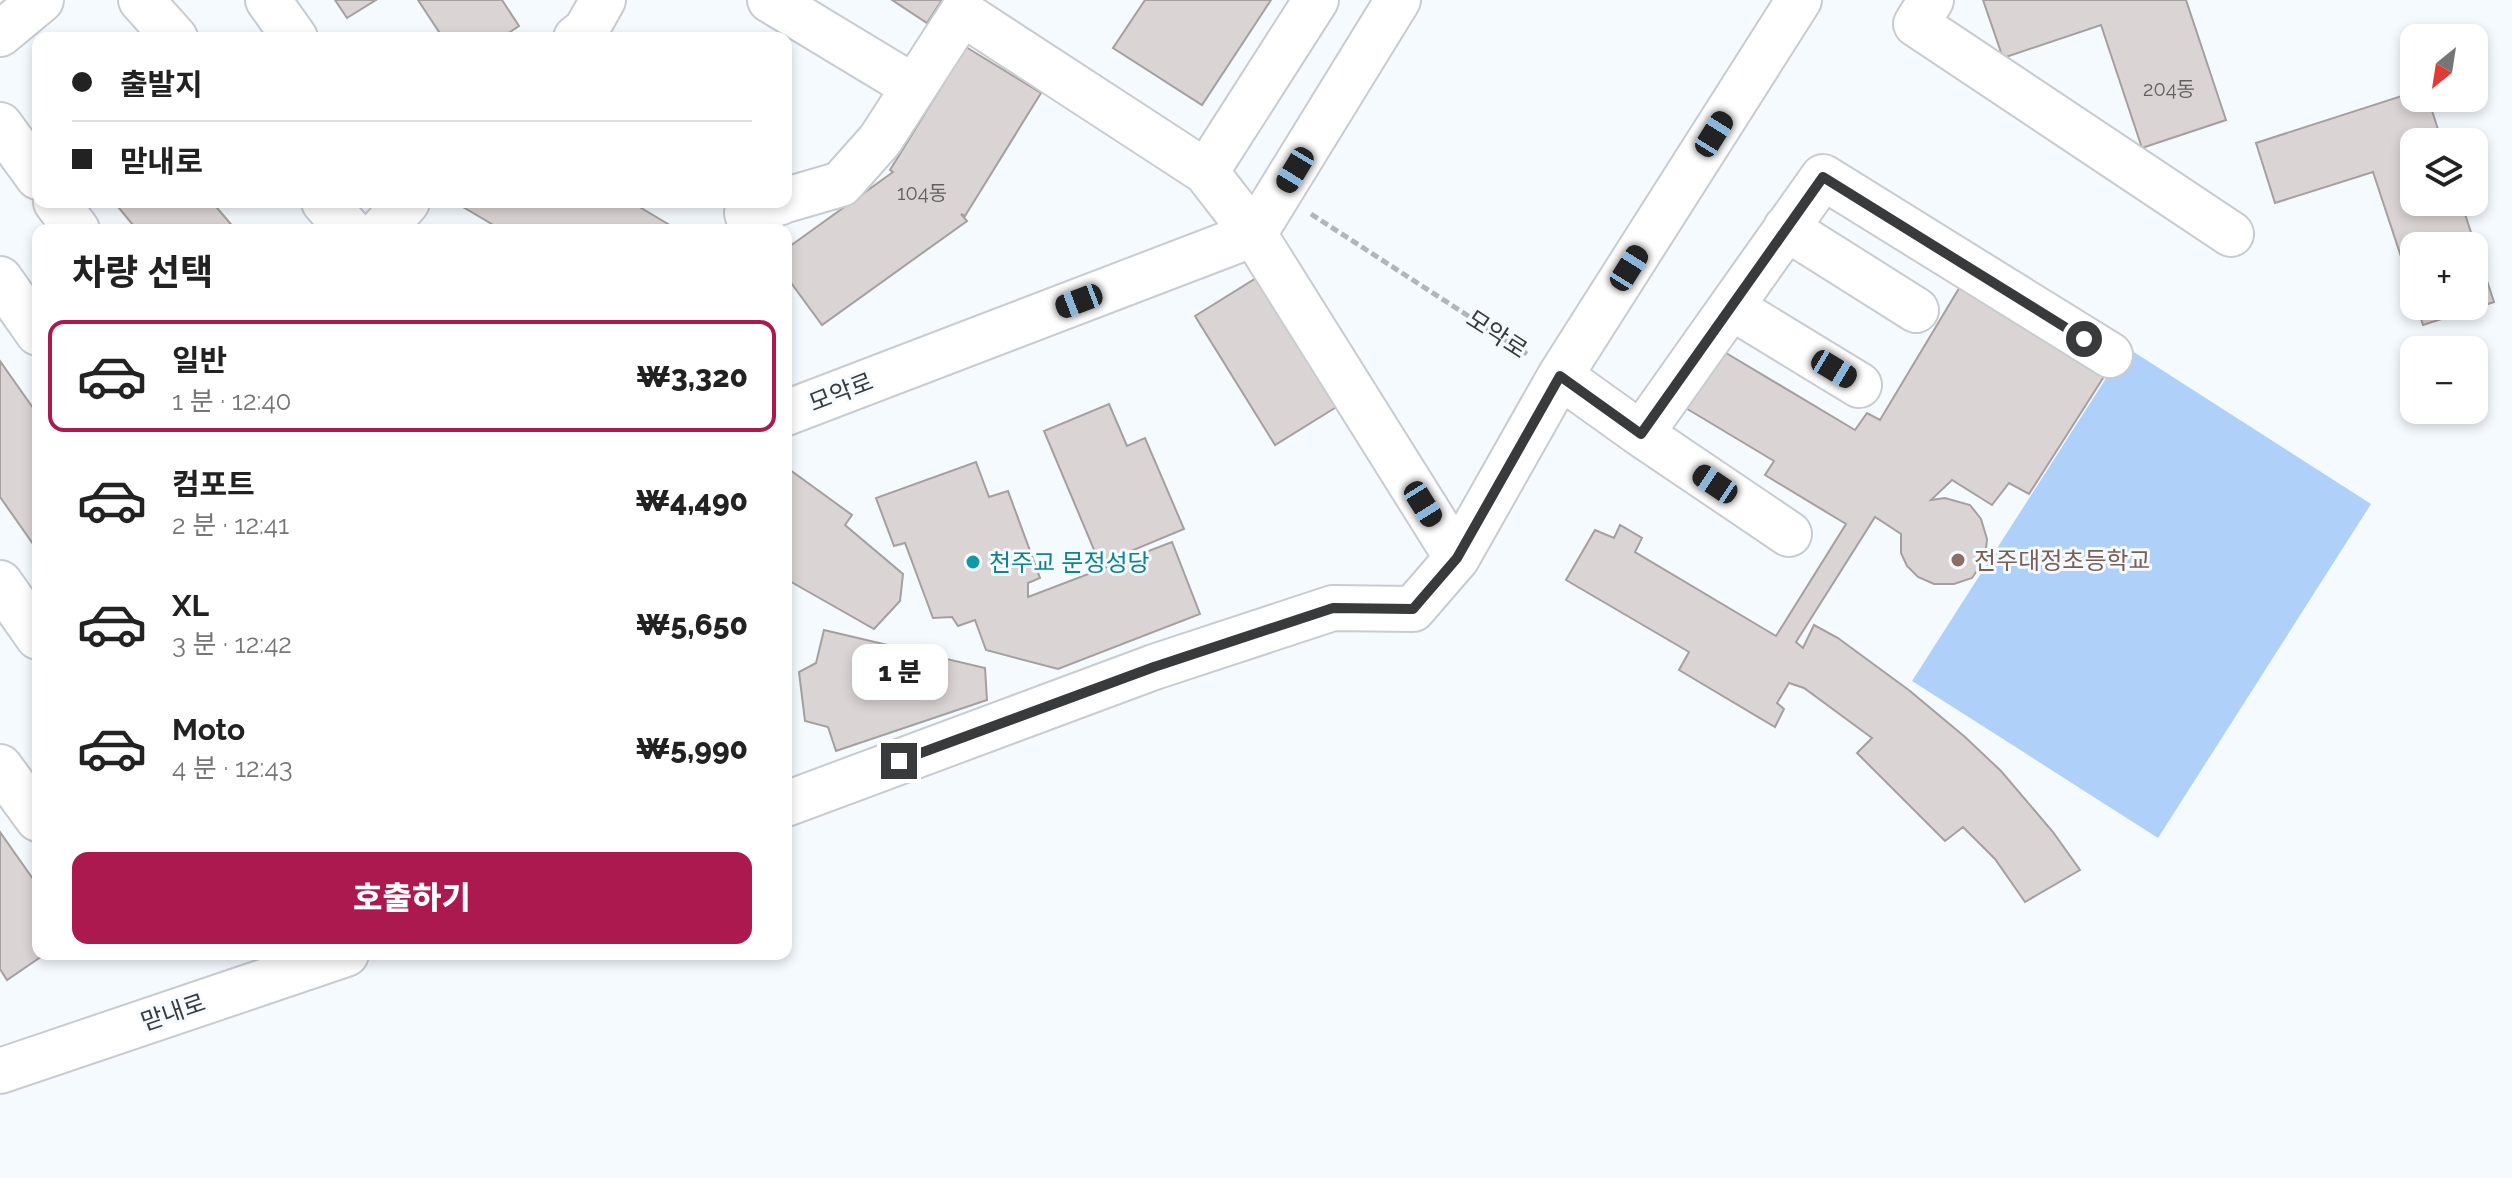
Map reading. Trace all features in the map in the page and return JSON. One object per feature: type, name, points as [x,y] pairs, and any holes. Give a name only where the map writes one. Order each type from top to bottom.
[{"type":"street","points":[[0,34],[41,0]]},
{"type":"street","points":[[141,0],[170,32]]},
{"type":"street","points":[[268,0],[291,32]]},
{"type":"street","points":[[584,32],[603,0]]},
{"type":"street","points":[[770,0],[914,87]]},
{"type":"street","points":[[1206,172],[1316,0]]},
{"type":"street","points":[[1254,234],[1398,0]]},
{"type":"street","points":[[792,802],[1154,667],[1333,608],[1413,609],[1457,558],[1560,376],[1799,0]]},
{"type":"street","points":[[1931,0],[1916,24],[2231,234]]},
{"type":"street","points":[[792,199],[841,184],[880,140],[962,13],[1206,172],[1254,234],[1457,558]]},
{"type":"street","points":[[0,125],[32,169]]},
{"type":"street","points":[[1641,434],[1823,177],[2110,355]]},
{"type":"street","points":[[329,208],[344,224]]},
{"type":"street","points":[[387,224],[402,208]]},
{"type":"street","points":[[1786,228],[1916,310]]},
{"type":"street","name":"모악로","points":[[792,411],[1254,234]]},
{"type":"street","points":[[0,279],[32,324]]},
{"type":"street","points":[[1731,307],[1859,385]]},
{"type":"street","points":[[1560,376],[1789,534]]},
{"type":"street","points":[[0,583],[32,628]]},
{"type":"street","points":[[0,767],[32,811]]},
{"type":"street","name":"맏내로","points":[[0,1071],[328,960]]},
{"type":"path","name":"모악로","points":[[1280,194],[1560,376]]},
{"type":"shaded area","points":[[2126,347],[2371,504],[2158,838],[1912,681]]},
{"type":"building","points":[[335,0],[376,0],[347,18]]},
{"type":"building","points":[[418,0],[502,0],[519,26],[510,32],[439,32]]},
{"type":"building","points":[[892,0],[942,0],[927,23]]},
{"type":"building","points":[[1145,0],[1271,0],[1202,105],[1113,48]]},
{"type":"building","points":[[1983,0],[2186,0],[2226,120],[2142,148],[2101,25],[2003,58]]},
{"type":"building","points":[[966,47],[1041,93],[965,216],[961,214],[967,221],[822,325],[792,284],[792,245],[893,172],[890,170]]},
{"type":"building","points":[[2400,97],[2400,112],[2432,112],[2438,128],[2400,128],[2400,216],[2466,216],[2471,232],[2400,232],[2400,254],[2373,172],[2275,203],[2256,143]]},
{"type":"building","points":[[119,208],[217,208],[231,224],[132,224]]},
{"type":"building","points":[[465,208],[641,208],[668,224],[492,224]]},
{"type":"building","points":[[1967,275],[2105,375],[2029,494],[2009,483],[1992,505],[1952,480],[1931,500],[1945,498],[1970,505],[1981,519],[1987,539],[1985,559],[1972,578],[1954,584],[1934,584],[1918,577],[1907,566],[1901,553],[1901,534],[1875,517],[1796,642],[1803,648],[1814,625],[1838,638],[1910,691],[2001,771],[2053,832],[2080,870],[2025,902],[1995,859],[1963,827],[1945,841],[1857,753],[1872,738],[1804,688],[1789,683],[1777,703],[1784,709],[1775,727],[1679,670],[1689,652],[1566,580],[1595,530],[1614,538],[1620,525],[1642,538],[1635,552],[1776,636],[1846,524],[1765,475],[1774,461],[1684,407],[1721,350],[1855,430],[1867,413],[1880,420]]},
{"type":"building","points":[[1258,277],[1338,406],[1275,445],[1195,316]]},
{"type":"building","points":[[2488,284],[2494,302],[2488,304]]},
{"type":"building","points":[[2421,320],[2438,320],[2423,325]]},
{"type":"building","points":[[0,361],[32,406],[32,542],[0,497]]},
{"type":"building","points":[[1109,404],[1127,446],[1145,438],[1184,529],[1100,564],[1044,431]]},
{"type":"building","name":"천주교 문정성당","points":[[976,462],[989,497],[1008,491],[1040,578],[1028,583],[1028,597],[1172,542],[1200,614],[1058,669],[986,650],[975,620],[958,626],[952,617],[933,618],[905,543],[894,546],[876,498]]},
{"type":"building","points":[[792,471],[852,515],[845,525],[903,574],[900,601],[874,629],[792,582]]},
{"type":"building","points":[[824,630],[985,668],[987,700],[836,751],[828,727],[805,721],[799,672],[816,663]]},
{"type":"building","points":[[0,832],[32,877],[32,960],[36,960],[7,980],[0,969]]},
{"type":"place","name":"전주대정초등학교","points":[[1958,560]]},
{"type":"place","name":"천주교 문정성당","points":[[973,562]]},
{"type":"route","points":[[899,761],[1154,667],[1333,608],[1413,609],[1457,558],[1560,376],[1641,434],[1823,177],[2084,339]]}]
